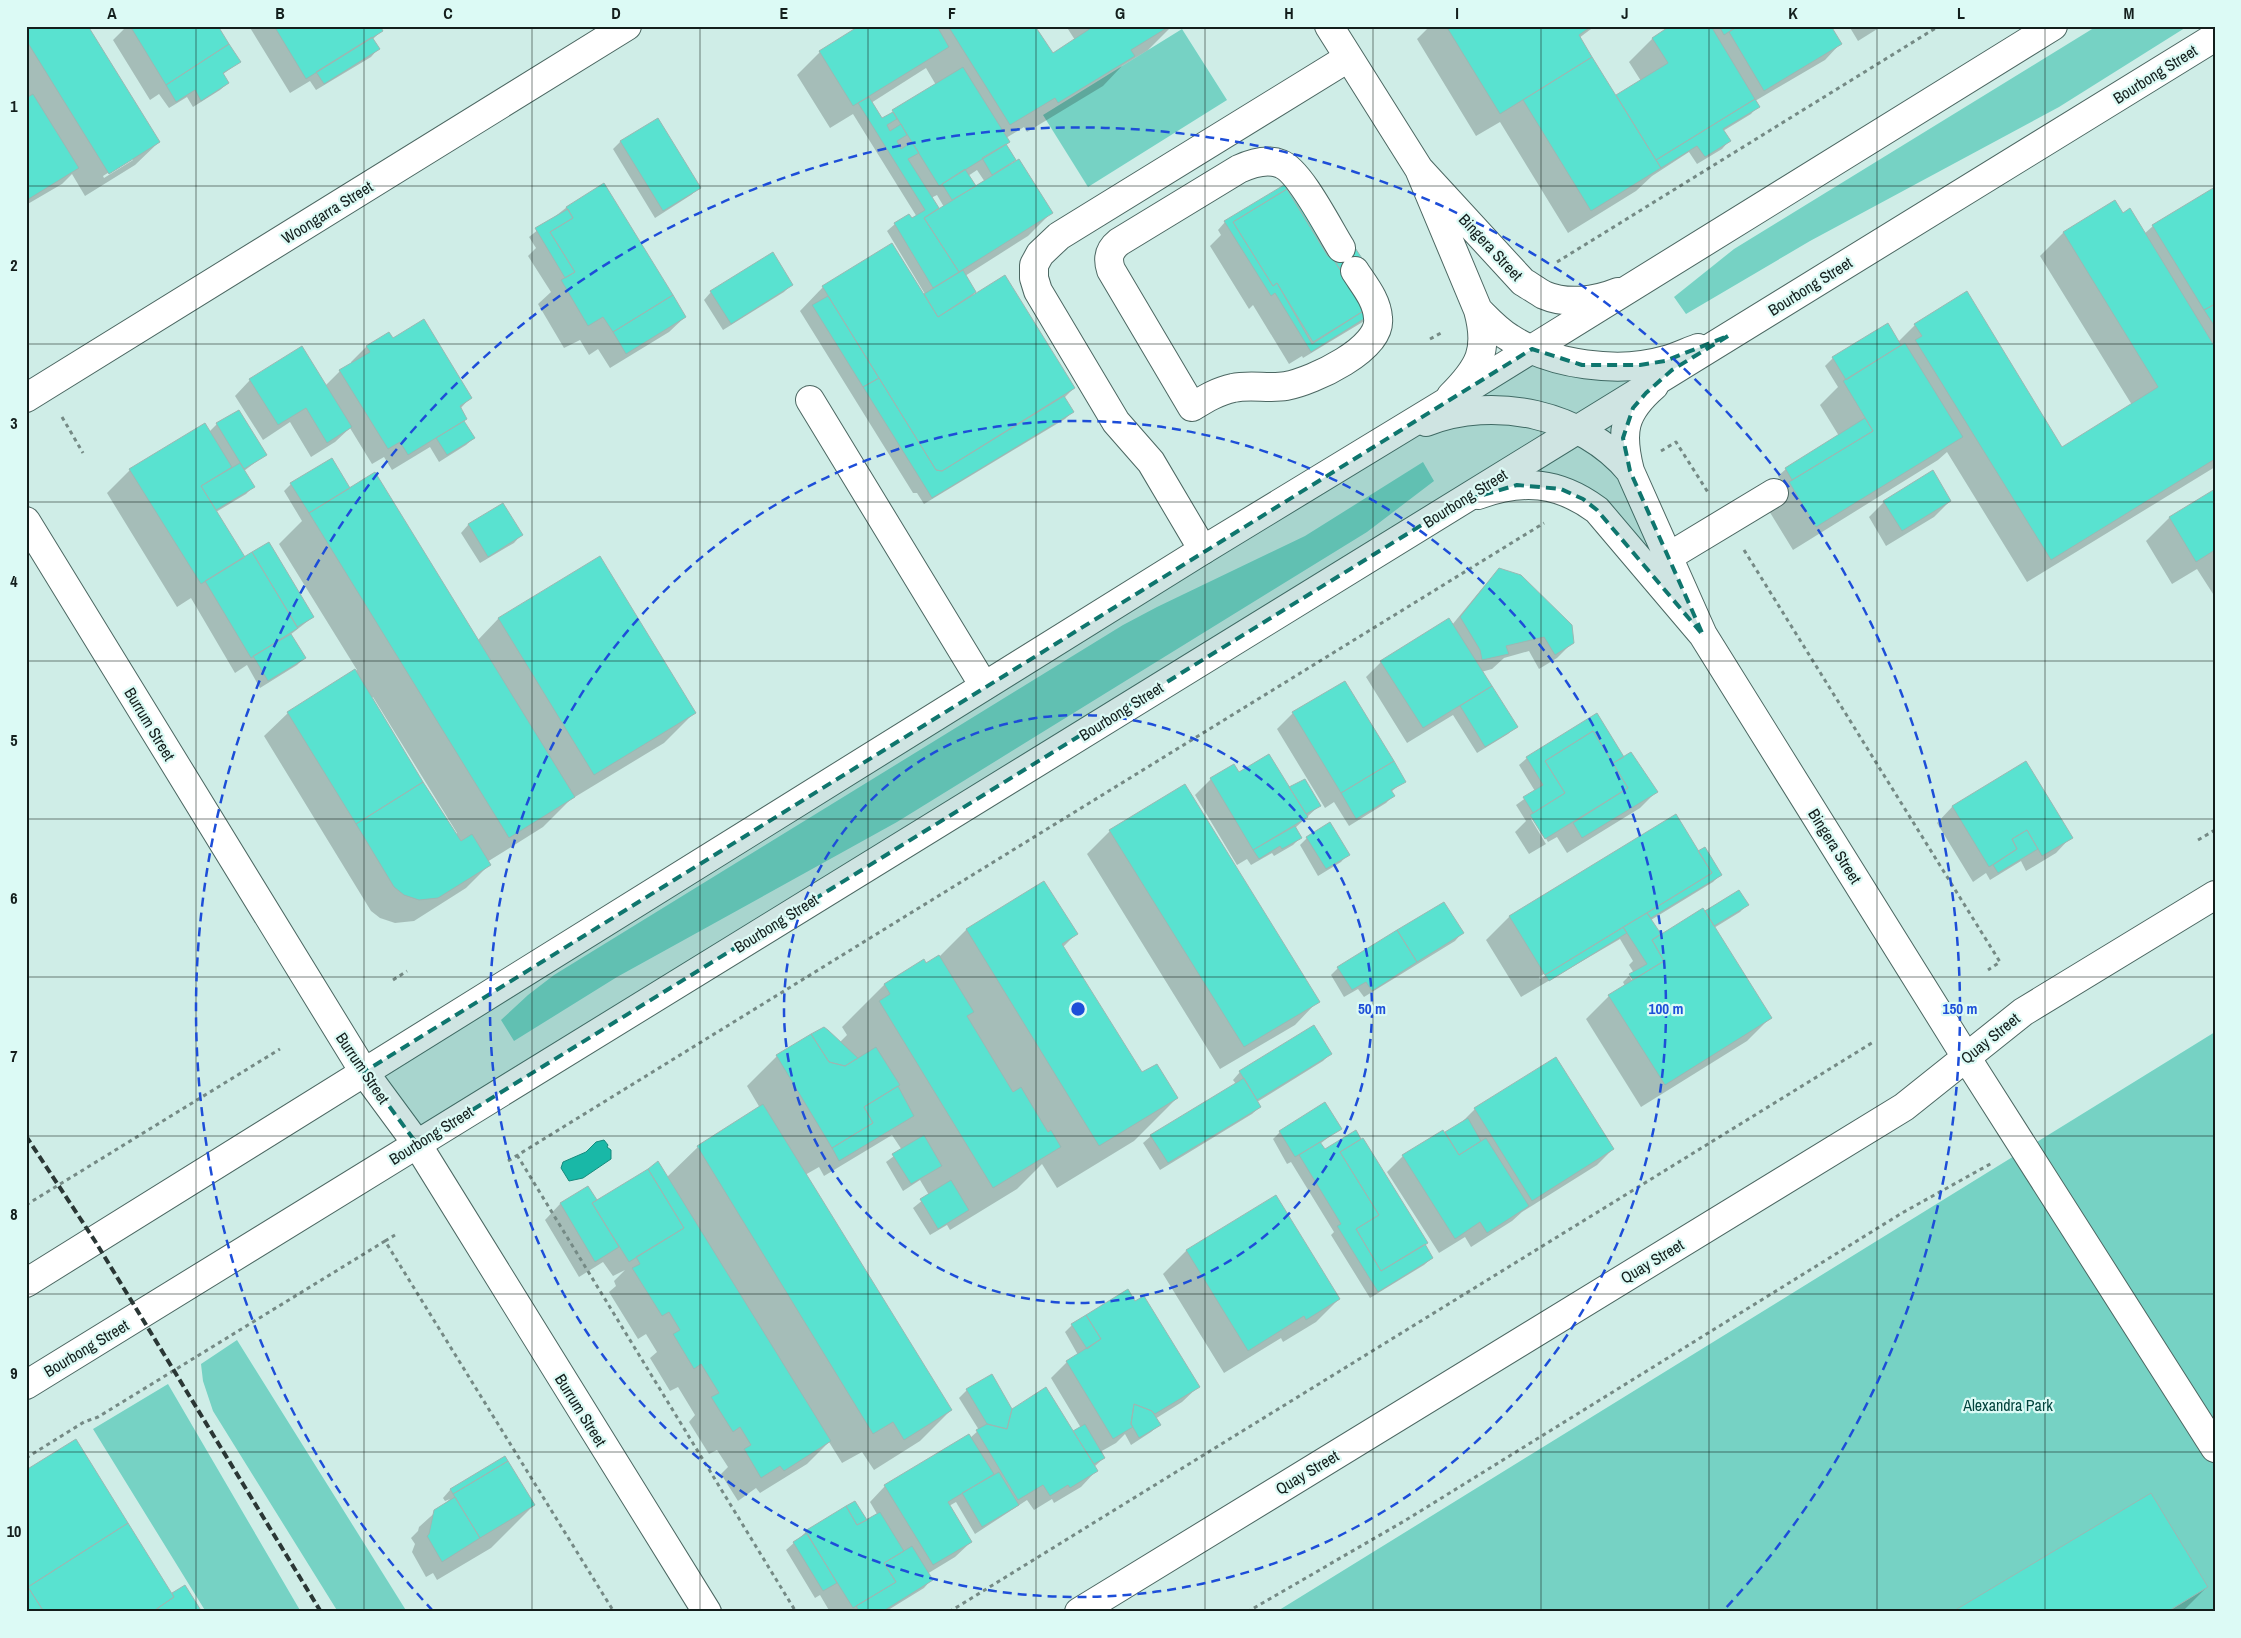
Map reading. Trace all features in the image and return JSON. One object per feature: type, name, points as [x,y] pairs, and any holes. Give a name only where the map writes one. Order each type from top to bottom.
[{"type":"street","name":"Woongarra Street","points":[[26,398],[627,26]]},
{"type":"street","name":"Bingera Street","points":[[1329,26],[1418,169],[1478,310],[1483,329],[1483,348],[1477,366],[1466,381],[1443,404]]},
{"type":"street","points":[[26,1283],[1203,550],[1443,404],[2053,26]]},
{"type":"street","name":"Bourbong Street","points":[[26,1385],[2215,37]]},
{"type":"street","points":[[1203,550],[1151,462],[1116,422],[1050,312],[1038,290],[1034,278],[1034,265],[1040,254],[1059,236],[1348,58]]},
{"type":"street","points":[[1254,162],[1280,164],[1296,176],[1373,300],[1378,318],[1378,328],[1374,338],[1359,352],[1302,382],[1270,388],[1236,387],[1215,394],[1192,407],[1109,264],[1110,252],[1113,247],[1239,168],[1254,162]]},
{"type":"street","name":"Bingera Street","points":[[1418,169],[1523,282],[1545,295],[1584,301],[1605,297],[1634,285]]},
{"type":"street","points":[[1478,310],[1493,326],[1511,339],[1532,349],[1582,365],[1640,365],[1665,361],[1728,336]]},
{"type":"street","name":"Bingera Street","points":[[1672,370],[1639,400],[1633,408],[1625,423],[1623,438],[1630,471],[1704,635],[1966,1057],[2215,1448]]},
{"type":"street","points":[[810,400],[984,686]]},
{"type":"street","points":[[1386,439],[1429,421],[1458,413],[1487,409],[1516,411],[1549,419],[1595,438],[1612,451],[1630,471]]},
{"type":"street","name":"Bingera Street","points":[[1459,502],[1493,490],[1517,485],[1537,485],[1561,489],[1583,500],[1597,510],[1704,635]]},
{"type":"street","points":[[1668,558],[1774,493]]},
{"type":"street","name":"Burrum Street","points":[[26,521],[364,1072],[417,1144],[707,1612]]},
{"type":"street","name":"Quay Street","points":[[1079,1612],[1896,1112],[2023,1012],[2215,896]]},
{"type":"path","points":[[1551,265],[1939,26]]},
{"type":"path","points":[[1430,339],[1441,333]]},
{"type":"path","points":[[1661,452],[1676,442],[2000,962],[1988,970]]},
{"type":"path","points":[[508,1161],[1549,520]]},
{"type":"path","points":[[2198,840],[2215,830]]},
{"type":"path","points":[[392,980],[407,971]]},
{"type":"path","points":[[949,1612],[1875,1041]]},
{"type":"path","points":[[26,1205],[280,1049]]},
{"type":"path","points":[[517,1156],[796,1612]]},
{"type":"path","points":[[1247,1612],[1406,1520],[1902,1213],[1995,1162]]},
{"type":"path","points":[[26,1458],[84,1422],[98,1417],[395,1235]]},
{"type":"path","points":[[384,1242],[614,1612]]},
{"type":"highlighted area","points":[[1728,336],[1672,370],[1646,393],[1633,408],[1623,438],[1630,471],[1703,635],[1597,510],[1583,499],[1561,489],[1517,485],[1459,502],[417,1144],[364,1072],[1532,349],[1582,365],[1640,365],[1665,361]]},
{"type":"green space","points":[[2097,26],[2188,26],[2059,107],[1810,241],[1686,314],[1674,297],[1734,249]]},
{"type":"green space","points":[[1182,29],[1227,100],[1088,187],[1043,115]]},
{"type":"green space","points":[[1423,462],[1434,481],[1367,532],[897,822],[617,977],[514,1041],[501,1020],[528,995],[554,975],[1123,625],[1305,536]]},
{"type":"green space","name":"Alexandra Park","points":[[2215,1032],[2215,1612],[1276,1612]]},
{"type":"green space","points":[[237,1340],[407,1612],[338,1612],[213,1411],[203,1381],[201,1364]]},
{"type":"green space","points":[[168,1384],[301,1612],[206,1612],[93,1429]]},
{"type":"shaded area","points":[[604,1140],[608,1145],[607,1147],[611,1150],[611,1159],[583,1178],[569,1181],[561,1168],[563,1162],[586,1152],[596,1142]]},
{"type":"building","points":[[26,26],[88,26],[160,142],[109,174],[26,40]]},
{"type":"building","points":[[130,26],[218,26],[229,44],[166,85]]},
{"type":"building","points":[[274,26],[380,26],[383,31],[306,79]]},
{"type":"building","points":[[859,26],[937,26],[949,47],[853,106],[819,51]]},
{"type":"building","points":[[948,26],[1035,26],[1053,53],[1094,26],[1170,26],[1131,50],[1135,56],[1058,103],[1055,98],[1010,125]]},
{"type":"building","points":[[1446,26],[1592,26],[1579,35],[1592,57],[1500,114]]},
{"type":"building","points":[[1670,26],[1711,26],[1755,99],[1656,160],[1616,95],[1668,63],[1652,38]]},
{"type":"building","points":[[1719,26],[1738,26],[1724,35]]},
{"type":"building","points":[[1738,26],[1831,26],[1842,44],[1764,91],[1729,32]]},
{"type":"building","points":[[372,37],[380,49],[324,84],[316,72]]},
{"type":"building","points":[[229,44],[241,62],[223,73],[229,83],[201,101],[195,90],[176,102],[166,85]]},
{"type":"building","points":[[1592,57],[1661,168],[1591,211],[1523,100]]},
{"type":"building","points":[[963,67],[1010,142],[939,186],[892,110]]},
{"type":"building","points":[[33,94],[79,168],[27,200],[26,98]]},
{"type":"building","points":[[869,97],[882,118],[893,112],[897,119],[887,125],[890,131],[901,124],[907,135],[897,141],[901,149],[912,142],[919,153],[908,159],[939,208],[924,218],[959,272],[933,288],[894,223],[909,214],[912,218],[925,210],[858,103]]},
{"type":"building","points":[[1755,99],[1760,107],[1723,129],[1731,141],[1705,157],[1697,146],[1661,168],[1656,160]]},
{"type":"building","points":[[658,118],[701,188],[663,211],[620,141]]},
{"type":"building","points":[[1006,144],[1016,160],[992,175],[982,158]]},
{"type":"building","points":[[1019,159],[1053,213],[959,272],[924,218]]},
{"type":"building","points":[[965,169],[976,186],[952,200],[942,184]]},
{"type":"building","points":[[1289,182],[1352,243],[1365,263],[1375,312],[1311,352],[1275,293],[1271,296],[1224,221]],"holes":[[[1287,189],[1328,256],[1331,255],[1365,310],[1312,344],[1277,283],[1273,286],[1233,222]]]},
{"type":"building","points":[[604,183],[673,295],[613,332],[603,317],[588,326],[561,280],[575,272],[550,232],[573,218],[566,207]]},
{"type":"building","points":[[2215,187],[2215,304],[2204,310],[2152,225]]},
{"type":"building","points":[[1287,189],[1328,256],[1331,255],[1365,310],[1313,342],[1277,283],[1273,286],[1233,222]]},
{"type":"building","points":[[2115,200],[2123,213],[2130,208],[2215,347],[2215,459],[2051,560],[1915,340],[1922,336],[1914,324],[1967,291],[2062,447],[2158,387],[2063,232]]},
{"type":"building","points":[[568,209],[573,218],[550,232],[575,272],[565,278],[535,228]]},
{"type":"building","points":[[892,243],[938,317],[1005,275],[1075,388],[942,471],[936,470],[822,286]]},
{"type":"building","points":[[773,252],[793,285],[731,324],[710,291]]},
{"type":"building","points":[[963,270],[976,292],[938,317],[924,294]]},
{"type":"building","points":[[673,295],[686,317],[626,354],[613,332]]},
{"type":"building","points":[[828,296],[879,378],[863,387],[812,305]]},
{"type":"building","points":[[2215,304],[2215,327],[2204,310]]},
{"type":"building","points":[[424,319],[472,398],[460,406],[467,419],[408,455],[400,442],[388,449],[339,370],[370,352],[366,346],[389,332],[393,338]]},
{"type":"building","points":[[1888,323],[1901,345],[1846,380],[1832,357]]},
{"type":"building","points":[[1905,343],[1963,437],[1816,527],[1789,482],[1873,431],[1843,381]]},
{"type":"building","points":[[302,346],[352,427],[327,443],[306,408],[278,425],[249,379]]},
{"type":"building","points":[[879,378],[936,470],[942,471],[1064,396],[1074,412],[932,498],[863,387]]},
{"type":"building","points":[[239,410],[267,455],[244,469],[216,423]]},
{"type":"building","points":[[1865,418],[1873,431],[1792,480],[1785,468]]},
{"type":"building","points":[[464,421],[475,438],[447,455],[436,438]]},
{"type":"building","points":[[205,423],[232,467],[201,486],[245,557],[201,584],[129,469]]},
{"type":"building","points":[[332,458],[350,488],[309,513],[290,483]]},
{"type":"building","points":[[240,463],[255,487],[216,510],[201,486]]},
{"type":"building","points":[[1933,470],[1951,501],[1902,531],[1883,501]]},
{"type":"building","points":[[375,472],[575,797],[509,838],[309,513]]},
{"type":"building","points":[[2215,489],[2215,550],[2196,562],[2169,517]]},
{"type":"building","points":[[503,503],[523,535],[488,557],[468,524]]},
{"type":"building","points":[[269,542],[314,617],[297,627],[252,552]]},
{"type":"building","points":[[252,552],[298,628],[251,658],[205,581]]},
{"type":"building","points":[[600,556],[696,713],[594,775],[498,618]]},
{"type":"building","points":[[1499,568],[1521,575],[1572,625],[1574,643],[1555,655],[1544,637],[1506,646],[1509,654],[1482,660],[1480,650],[1460,617]]},
{"type":"building","points":[[1449,618],[1492,686],[1423,728],[1380,661]]},
{"type":"building","points":[[291,634],[306,658],[268,681],[253,656]]},
{"type":"building","points":[[355,669],[423,782],[356,824],[287,712]]},
{"type":"building","points":[[1345,681],[1394,761],[1341,793],[1292,712]]},
{"type":"building","points":[[1492,686],[1518,727],[1485,747],[1460,706]]},
{"type":"building","points":[[1597,713],[1624,757],[1613,763],[1593,731],[1545,761],[1565,793],[1533,813],[1523,797],[1543,785],[1526,757]]},
{"type":"building","points":[[1593,731],[1628,788],[1545,839],[1530,815],[1565,793],[1545,761]]},
{"type":"building","points":[[1631,752],[1658,792],[1582,838],[1573,823],[1628,788],[1613,763]]},
{"type":"building","points":[[1269,754],[1308,817],[1253,850],[1210,778],[1234,764],[1239,772]]},
{"type":"building","points":[[1394,761],[1406,782],[1391,790],[1395,796],[1356,819],[1341,793]]},
{"type":"building","points":[[2026,761],[2073,838],[2042,856],[2027,830],[2012,839],[2017,849],[1989,867],[1952,806]]},
{"type":"building","points":[[1305,779],[1321,806],[1306,814],[1289,787]]},
{"type":"building","points":[[423,782],[461,841],[472,834],[491,865],[438,898],[419,900],[404,895],[394,887],[356,824]]},
{"type":"building","points":[[1185,784],[1320,1002],[1244,1047],[1109,830]]},
{"type":"building","points":[[1676,814],[1712,873],[1545,975],[1509,916]]},
{"type":"building","points":[[1330,822],[1350,855],[1326,869],[1306,837]]},
{"type":"building","points":[[1295,826],[1302,838],[1282,849],[1280,846],[1259,859],[1253,850]]},
{"type":"building","points":[[2027,830],[2038,849],[1998,873],[1993,865],[2017,849],[2012,839]]},
{"type":"building","points":[[1705,847],[1722,875],[1651,918],[1647,913],[1712,873],[1698,851]]},
{"type":"building","points":[[1044,881],[1078,934],[1062,944],[1142,1072],[1157,1064],[1178,1098],[1099,1146],[966,929]]},
{"type":"building","points":[[1739,890],[1749,905],[1714,926],[1705,911]]},
{"type":"building","points":[[1444,902],[1464,933],[1417,962],[1397,930]]},
{"type":"building","points":[[1703,908],[1772,1018],[1665,1085],[1608,995],[1664,961],[1652,940]]},
{"type":"building","points":[[1647,913],[1661,934],[1652,940],[1664,961],[1633,980],[1629,974],[1647,964],[1623,927]]},
{"type":"building","points":[[1623,927],[1627,933],[1549,981],[1545,975]]},
{"type":"building","points":[[1397,930],[1417,962],[1372,991],[1366,982],[1352,990],[1337,967]]},
{"type":"building","points":[[939,955],[974,1012],[967,1016],[1013,1092],[1021,1087],[1048,1132],[1051,1130],[1061,1147],[993,1188],[879,1001],[890,994],[884,984],[924,959],[926,963]]},
{"type":"building","points":[[1314,1025],[1332,1054],[1257,1100],[1239,1071]]},
{"type":"building","points":[[824,1027],[858,1058],[845,1066],[829,1062],[811,1034]]},
{"type":"building","points":[[811,1034],[829,1062],[845,1066],[876,1047],[900,1085],[864,1107],[873,1123],[832,1148],[776,1055]]},
{"type":"building","points":[[1556,1057],[1614,1149],[1532,1201],[1474,1108]]},
{"type":"building","points":[[1244,1078],[1261,1107],[1168,1163],[1150,1135]]},
{"type":"building","points":[[898,1086],[914,1116],[839,1161],[832,1148],[873,1123],[864,1107]]},
{"type":"building","points":[[1325,1102],[1342,1129],[1295,1157],[1279,1131]]},
{"type":"building","points":[[763,1104],[952,1410],[904,1440],[893,1422],[873,1434],[697,1146]]},
{"type":"building","points":[[1468,1118],[1481,1141],[1459,1155],[1445,1132]]},
{"type":"building","points":[[1356,1130],[1361,1139],[1340,1152],[1379,1215],[1356,1229],[1381,1271],[1425,1244],[1433,1258],[1378,1292],[1337,1226],[1341,1224],[1299,1155],[1320,1142],[1325,1149]]},
{"type":"building","points":[[1443,1130],[1459,1155],[1486,1138],[1529,1206],[1487,1233],[1480,1222],[1455,1239],[1402,1155]]},
{"type":"building","points":[[924,1135],[942,1166],[911,1184],[892,1154]]},
{"type":"building","points":[[1363,1138],[1428,1243],[1381,1271],[1356,1229],[1379,1215],[1340,1152]]},
{"type":"building","points":[[658,1161],[831,1441],[784,1471],[780,1466],[761,1478],[744,1449],[751,1445],[740,1427],[733,1432],[711,1397],[719,1393],[701,1364],[694,1369],[673,1334],[680,1330],[669,1312],[662,1316],[632,1268],[640,1264],[636,1257],[684,1228],[648,1169]]},
{"type":"building","points":[[648,1169],[684,1228],[629,1262],[592,1203]]},
{"type":"building","points":[[951,1180],[969,1210],[938,1229],[920,1199]]},
{"type":"building","points":[[588,1186],[597,1200],[592,1203],[619,1247],[595,1262],[560,1203]]},
{"type":"building","points":[[1276,1195],[1340,1299],[1306,1320],[1304,1316],[1248,1351],[1186,1250]]},
{"type":"building","points":[[1128,1289],[1135,1301],[1144,1296],[1200,1387],[1155,1414],[1134,1404],[1131,1424],[1133,1427],[1113,1439],[1066,1361],[1101,1339],[1086,1315]]},
{"type":"building","points":[[1086,1315],[1101,1339],[1087,1349],[1071,1324]]},
{"type":"building","points":[[992,1374],[1012,1409],[1007,1429],[987,1424],[966,1389]]},
{"type":"building","points":[[1046,1387],[1098,1471],[1070,1488],[1068,1485],[1050,1496],[1043,1485],[1018,1500],[976,1430],[987,1424],[1007,1429],[1012,1409]]},
{"type":"building","points":[[1134,1404],[1152,1411],[1161,1425],[1139,1438],[1131,1424]]},
{"type":"building","points":[[1085,1424],[1105,1458],[1094,1464],[1073,1431]]},
{"type":"building","points":[[969,1434],[994,1474],[948,1502],[972,1542],[933,1565],[884,1485]]},
{"type":"building","points":[[76,1439],[128,1523],[28,1587],[26,1470]]},
{"type":"building","points":[[505,1456],[508,1461],[453,1494],[450,1489]]},
{"type":"building","points":[[508,1461],[535,1505],[480,1538],[453,1494]]},
{"type":"building","points":[[999,1472],[1019,1505],[982,1527],[962,1493]]},
{"type":"building","points":[[2151,1493],[2208,1587],[2167,1612],[1952,1612]]},
{"type":"building","points":[[455,1497],[480,1538],[442,1562],[427,1536],[434,1510]]},
{"type":"building","points":[[855,1501],[867,1520],[857,1525],[846,1506]]},
{"type":"building","points":[[846,1506],[857,1525],[880,1512],[904,1551],[884,1563],[896,1582],[853,1608],[805,1531]]},
{"type":"building","points":[[128,1523],[174,1597],[152,1612],[44,1612],[28,1587]]},
{"type":"building","points":[[807,1533],[837,1583],[823,1591],[793,1542]]},
{"type":"building","points":[[912,1546],[933,1580],[882,1612],[860,1612],[856,1606],[896,1582],[884,1563]]},
{"type":"building","points":[[26,1584],[28,1587],[44,1612],[26,1612]]},
{"type":"building","points":[[185,1585],[202,1612],[160,1612],[158,1608],[174,1597],[172,1593]]},
{"type":"railway","points":[[26,1136],[95,1241],[321,1612]]}]
